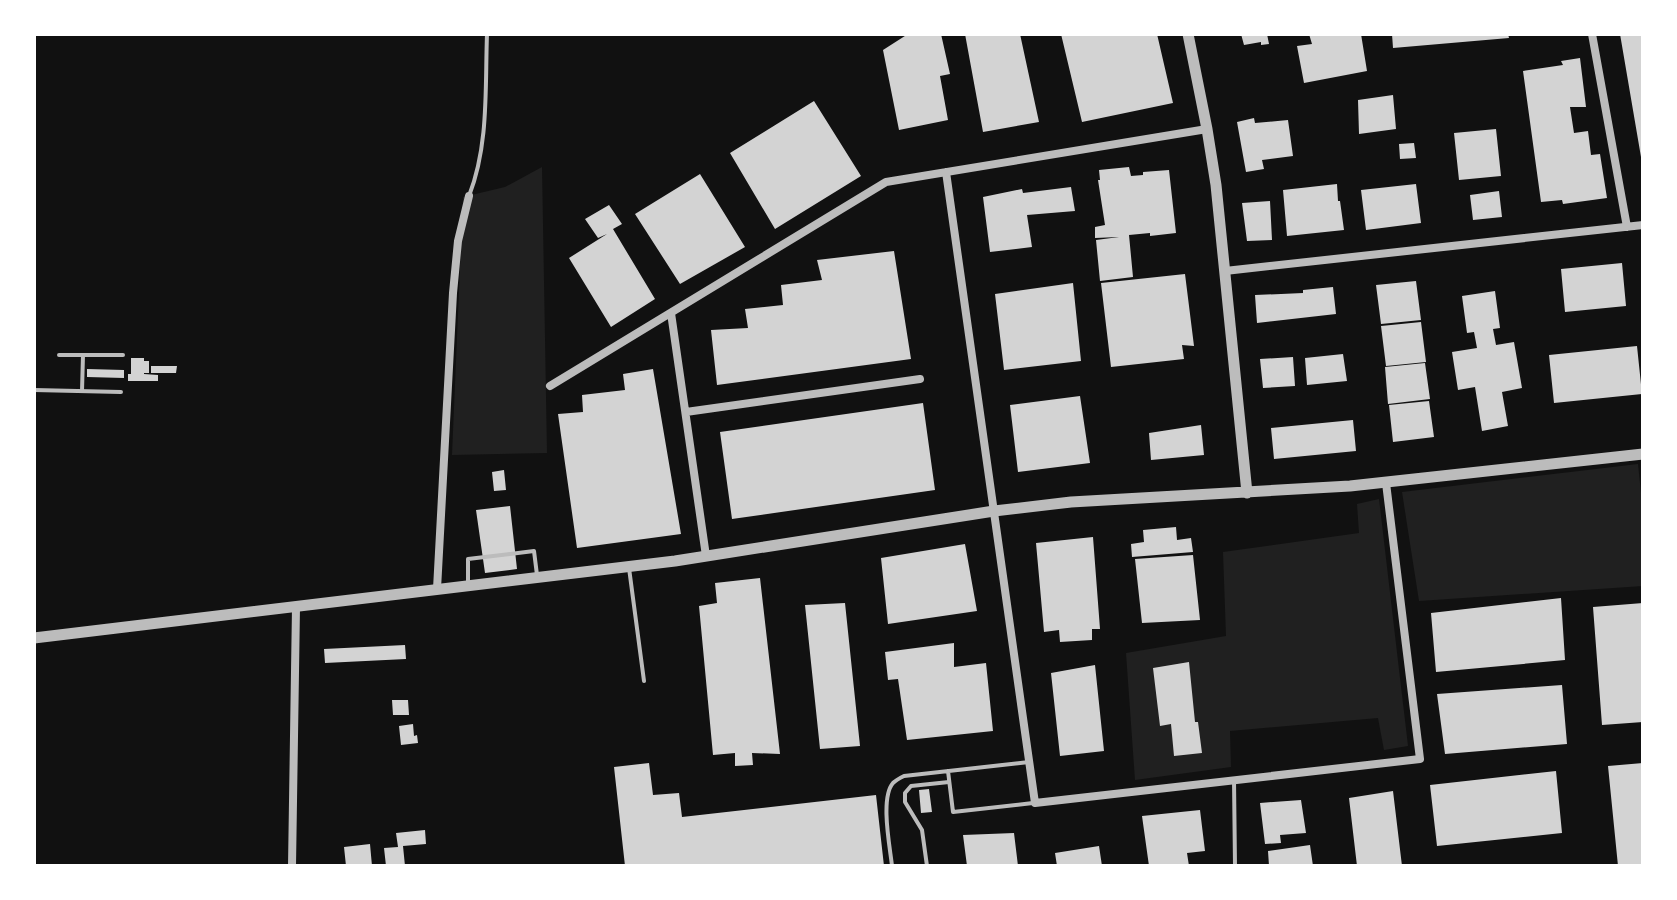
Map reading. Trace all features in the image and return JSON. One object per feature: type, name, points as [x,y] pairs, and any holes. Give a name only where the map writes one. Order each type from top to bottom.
[{"type":"street","points":[[1188,34],[1207,129],[1247,493]]},
{"type":"street","points":[[1592,34],[1627,227]]},
{"type":"street","points":[[550,386],[886,182],[1207,129]]},
{"type":"street","points":[[946,172],[1035,803],[1420,759],[1386,483]]},
{"type":"street","points":[[437,589],[453,293],[458,241],[469,196]]},
{"type":"street","points":[[1225,271],[1643,225]]},
{"type":"street","points":[[671,313],[706,556]]},
{"type":"street","points":[[686,412],[920,379]]},
{"type":"street","points":[[34,638],[706,556],[1071,502],[1386,483],[1643,454]]},
{"type":"street","points":[[292,866],[296,607]]},
{"type":"lane","points":[[469,196],[482,153],[487,34]]},
{"type":"lane","points":[[59,355],[123,355]]},
{"type":"lane","points":[[82,391],[83,355]]},
{"type":"lane","points":[[34,390],[121,392]]},
{"type":"lane","points":[[468,586],[468,559],[534,551],[537,577]]},
{"type":"lane","points":[[629,566],[644,681]]},
{"type":"lane","points":[[892,866],[886,806],[888,791],[894,782],[904,776],[1029,762]]},
{"type":"lane","points":[[948,771],[953,812],[1035,803]]},
{"type":"lane","points":[[1234,780],[1235,866]]},
{"type":"lane","points":[[927,866],[922,830],[905,802],[905,793],[911,786],[949,782]]},
{"type":"shaded area","points":[[542,167],[547,453],[452,455],[463,197],[505,187]]},
{"type":"shaded area","points":[[1638,464],[1643,512],[1643,586],[1419,601],[1402,492]]},
{"type":"shaded area","points":[[1379,499],[1408,746],[1384,750],[1378,718],[1230,731],[1231,767],[1135,780],[1126,653],[1226,636],[1223,552],[1359,533],[1357,504]]},
{"type":"building","points":[[908,34],[941,34],[950,74],[940,76],[948,120],[899,130],[883,50]]},
{"type":"building","points":[[965,34],[1020,34],[1039,122],[983,132]]},
{"type":"building","points":[[1061,34],[1157,34],[1173,103],[1082,122]]},
{"type":"building","points":[[1241,34],[1267,34],[1269,44],[1244,45]]},
{"type":"building","points":[[1309,34],[1361,34],[1367,71],[1304,83],[1297,46],[1312,44]]},
{"type":"building","points":[[1392,34],[1508,34],[1509,38],[1393,48]]},
{"type":"building","points":[[1620,34],[1643,34],[1643,157],[1641,157]]},
{"type":"building","points":[[1580,58],[1586,107],[1570,107],[1574,133],[1588,131],[1591,155],[1600,154],[1607,198],[1563,204],[1562,200],[1541,202],[1523,71],[1563,65],[1561,61]]},
{"type":"building","points":[[1393,95],[1396,129],[1359,134],[1358,100]]},
{"type":"building","points":[[814,101],[861,176],[775,229],[730,153]]},
{"type":"building","points":[[1254,118],[1255,123],[1288,120],[1293,156],[1262,160],[1264,169],[1246,172],[1237,122]]},
{"type":"building","points":[[1496,129],[1501,176],[1459,180],[1454,133]]},
{"type":"building","points":[[1414,143],[1416,158],[1400,159],[1399,144]]},
{"type":"building","points":[[1129,167],[1131,176],[1169,170],[1176,233],[1129,235],[1133,277],[1100,281],[1096,240],[1119,237],[1095,238],[1095,227],[1105,225],[1099,170]]},
{"type":"building","points":[[700,174],[745,247],[680,284],[635,214]]},
{"type":"building","points":[[1337,184],[1344,230],[1287,236],[1283,190]]},
{"type":"building","points":[[1416,184],[1421,223],[1366,230],[1361,190]]},
{"type":"building","points":[[1071,187],[1075,211],[1027,215],[1032,247],[990,252],[983,197],[1022,189],[1023,193]]},
{"type":"building","points":[[1499,191],[1502,217],[1473,220],[1470,195]]},
{"type":"building","points":[[1270,201],[1272,240],[1247,241],[1242,203]]},
{"type":"building","points":[[609,205],[622,224],[613,229],[655,299],[611,327],[569,258],[607,234],[598,238],[585,219]]},
{"type":"building","points":[[894,251],[911,359],[717,385],[711,330],[748,328],[745,309],[783,305],[781,285],[822,280],[817,260]]},
{"type":"building","points":[[1622,263],[1626,306],[1565,312],[1561,269]]},
{"type":"building","points":[[1185,274],[1194,346],[1182,345],[1184,359],[1111,367],[1101,283]]},
{"type":"building","points":[[1416,281],[1421,320],[1381,324],[1376,285]]},
{"type":"building","points":[[1073,283],[1081,361],[1004,370],[995,294]]},
{"type":"building","points":[[1333,287],[1336,314],[1257,323],[1255,295],[1303,293],[1303,290]]},
{"type":"building","points":[[1495,291],[1500,328],[1493,329],[1496,345],[1514,342],[1522,388],[1502,392],[1508,426],[1482,431],[1475,387],[1458,390],[1452,352],[1477,348],[1474,332],[1467,333],[1462,296]]},
{"type":"building","points":[[1421,322],[1426,362],[1386,366],[1381,326]]},
{"type":"building","points":[[1637,346],[1642,394],[1554,403],[1549,355]]},
{"type":"building","points":[[1343,354],[1347,381],[1307,385],[1305,358]]},
{"type":"building","points":[[1293,357],[1295,386],[1263,388],[1260,359]]},
{"type":"building","points":[[131,358],[149,361],[149,373],[144,374],[158,375],[158,381],[128,381]]},
{"type":"building","points":[[1425,363],[1430,399],[1388,404],[1385,367]]},
{"type":"building","points":[[151,366],[177,366],[176,373],[151,373]]},
{"type":"building","points":[[87,369],[124,370],[124,378],[87,377]]},
{"type":"building","points":[[653,369],[681,534],[577,548],[558,414],[583,412],[582,395],[625,390],[623,374]]},
{"type":"building","points":[[1080,396],[1090,463],[1018,472],[1010,405]]},
{"type":"building","points":[[1429,401],[1434,437],[1393,442],[1389,405]]},
{"type":"building","points":[[923,403],[935,490],[732,519],[720,432]]},
{"type":"building","points":[[1353,420],[1356,451],[1274,459],[1271,428]]},
{"type":"building","points":[[1201,425],[1204,455],[1151,460],[1149,433]]},
{"type":"building","points":[[504,470],[506,490],[494,491],[492,472]]},
{"type":"building","points":[[510,506],[517,569],[485,573],[476,510]]},
{"type":"building","points":[[1176,527],[1177,540],[1191,538],[1193,552],[1132,557],[1131,544],[1144,542],[1143,530]]},
{"type":"building","points":[[1093,537],[1100,629],[1092,629],[1092,640],[1060,642],[1059,630],[1044,632],[1036,543]]},
{"type":"building","points":[[965,544],[977,611],[888,624],[881,558]]},
{"type":"building","points":[[1193,555],[1200,620],[1142,623],[1135,559]]},
{"type":"building","points":[[760,578],[780,754],[752,753],[753,765],[735,766],[735,753],[713,755],[699,606],[717,603],[715,583]]},
{"type":"building","points":[[1561,598],[1565,660],[1436,672],[1431,613]]},
{"type":"building","points":[[845,603],[860,746],[820,749],[805,605]]},
{"type":"building","points":[[1643,603],[1643,722],[1602,725],[1593,607]]},
{"type":"building","points":[[954,643],[954,667],[986,663],[993,731],[907,740],[898,679],[888,680],[885,652]]},
{"type":"building","points":[[405,645],[406,659],[325,663],[324,649]]},
{"type":"building","points":[[1189,662],[1195,722],[1198,722],[1202,753],[1174,756],[1171,724],[1160,726],[1153,668]]},
{"type":"building","points":[[1095,665],[1104,751],[1060,756],[1051,673]]},
{"type":"building","points":[[1562,685],[1567,744],[1445,754],[1437,694]]},
{"type":"building","points":[[392,700],[408,700],[409,715],[393,715]]},
{"type":"building","points":[[413,724],[418,743],[401,745],[399,726]]},
{"type":"building","points":[[649,763],[653,795],[679,793],[682,817],[876,795],[884,866],[625,866],[614,767]]},
{"type":"building","points":[[1643,763],[1643,866],[1618,866],[1608,766]]},
{"type":"building","points":[[1556,771],[1562,833],[1437,846],[1430,785]]},
{"type":"building","points":[[929,789],[932,812],[921,813],[919,790]]},
{"type":"building","points":[[1393,791],[1402,866],[1357,866],[1349,798]]},
{"type":"building","points":[[1301,800],[1306,833],[1280,835],[1281,843],[1265,844],[1260,803]]},
{"type":"building","points":[[1200,810],[1205,851],[1187,853],[1189,866],[1149,866],[1142,816]]},
{"type":"building","points":[[425,830],[426,844],[403,846],[405,866],[386,866],[384,848],[398,847],[396,833]]},
{"type":"building","points":[[1014,833],[1018,866],[967,866],[963,835]]},
{"type":"building","points":[[370,844],[372,866],[346,866],[344,847]]},
{"type":"building","points":[[1310,845],[1313,866],[1269,866],[1268,851]]},
{"type":"building","points":[[1099,846],[1102,866],[1057,866],[1055,853]]}]
